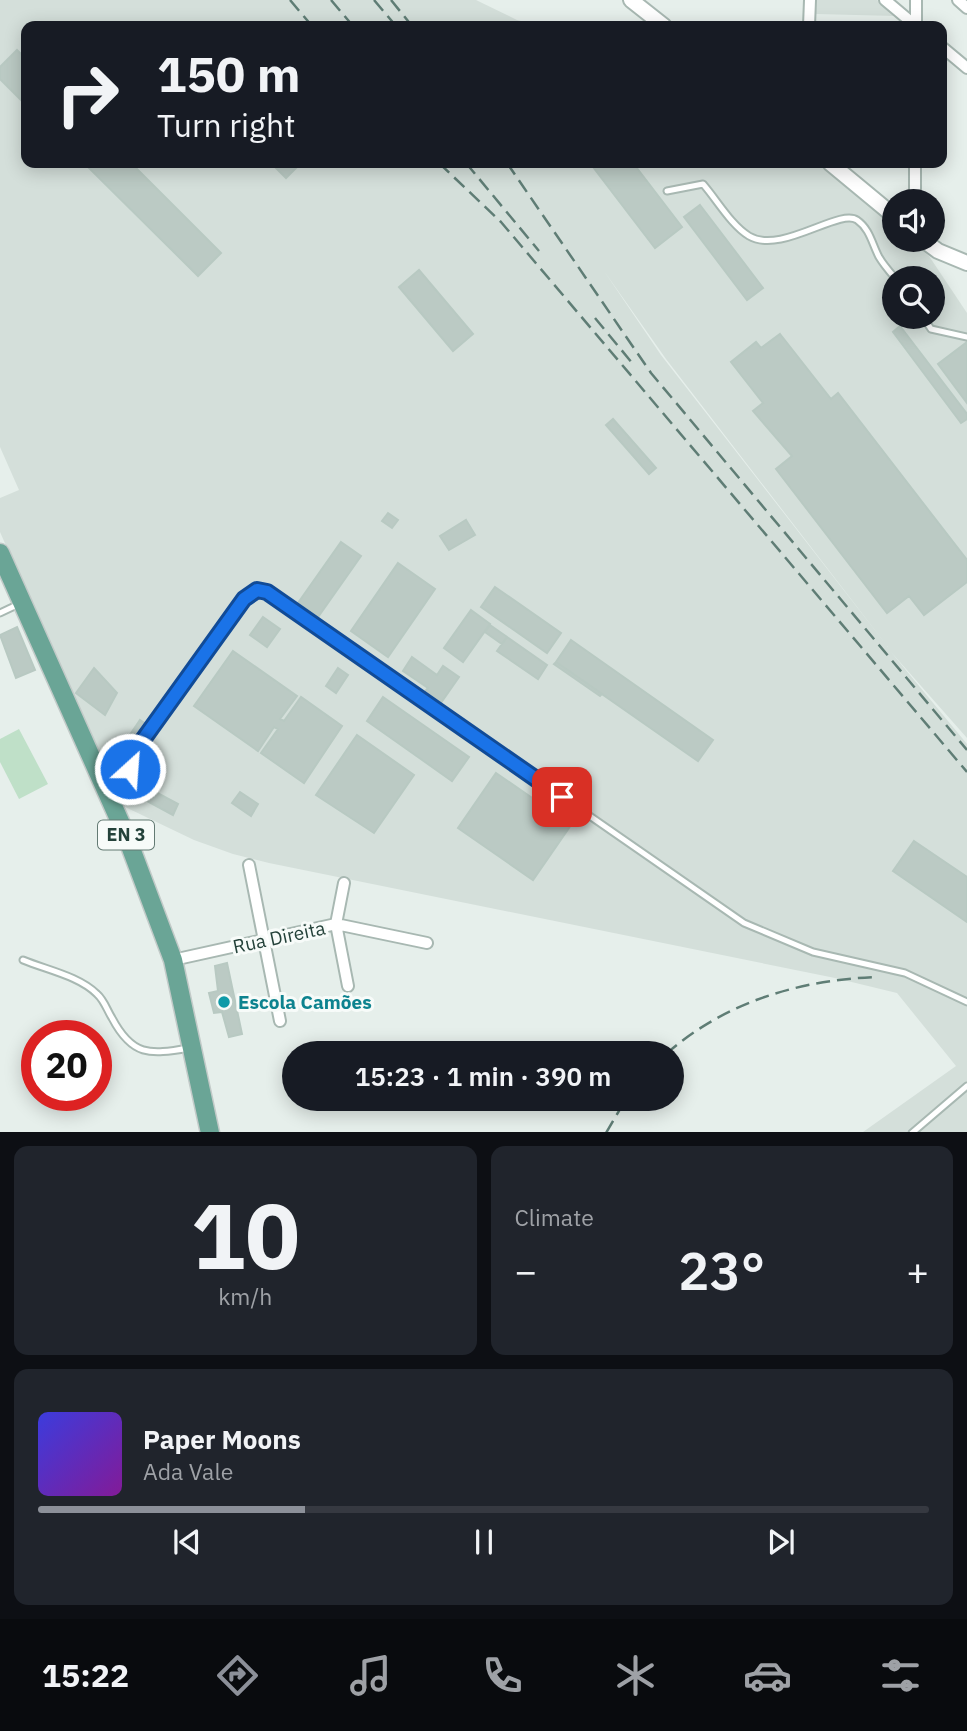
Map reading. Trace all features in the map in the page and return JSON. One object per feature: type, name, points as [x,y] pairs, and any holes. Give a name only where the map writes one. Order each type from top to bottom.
[{"type":"main road","name":"EN 3","points":[[0,553],[126,835],[173,960],[210,1132]]},
{"type":"street","points":[[631,0],[658,21]]},
{"type":"street","points":[[809,21],[810,0]]},
{"type":"street","points":[[885,0],[910,21]]},
{"type":"street","points":[[916,0],[916,21]]},
{"type":"street","points":[[958,0],[967,8]]},
{"type":"street","points":[[947,51],[967,68]]},
{"type":"street","points":[[836,168],[882,206]]},
{"type":"street","points":[[915,168],[915,189]]},
{"type":"street","points":[[940,252],[967,263]]},
{"type":"street","points":[[249,865],[280,1021]]},
{"type":"street","points":[[344,883],[336,924],[348,986]]},
{"type":"street","name":"Rua Direita","points":[[173,960],[336,924],[427,943]]},
{"type":"lane","points":[[667,191],[703,184],[743,231],[760,239],[796,235],[841,218],[852,217],[861,223],[870,235],[886,266]]},
{"type":"lane","points":[[935,329],[967,337]]},
{"type":"lane","points":[[130,769],[132,755],[244,599],[257,590],[267,592],[744,923],[813,952],[905,973],[967,1002]]},
{"type":"lane","points":[[0,613],[22,603]]},
{"type":"lane","points":[[23,960],[85,985],[100,996],[121,1036],[132,1046],[146,1052],[161,1053],[192,1047]]},
{"type":"lane","points":[[912,1132],[967,1086]]},
{"type":"shaded area","points":[[0,0],[476,0],[521,21],[21,21],[21,168],[824,168],[882,217],[882,252],[924,252],[936,266],[882,266],[882,329],[945,329],[945,280],[967,313],[967,738],[891,652],[967,744],[967,1132],[863,1132],[956,1066],[897,993],[835,978],[269,863],[194,840],[121,805],[0,532],[0,498],[19,490],[0,447]],"holes":[[[604,271],[666,359],[888,647],[661,355]]]},
{"type":"shaded area","points":[[816,0],[877,0],[897,16],[815,14]]},
{"type":"green space","points":[[19,729],[48,784],[19,799],[0,762],[0,739]]},
{"type":"building","points":[[17,50],[21,54],[21,100],[0,79],[0,67]]},
{"type":"building","points":[[89,168],[136,168],[221,253],[198,276]]},
{"type":"building","points":[[276,168],[296,168],[286,178]]},
{"type":"building","points":[[594,168],[637,168],[682,227],[655,248]]},
{"type":"building","points":[[700,205],[763,288],[747,300],[684,217]]},
{"type":"building","points":[[419,270],[473,334],[453,351],[399,287]]},
{"type":"building","points":[[902,329],[967,414],[967,419],[961,423],[893,332]]},
{"type":"building","points":[[780,334],[831,399],[838,393],[967,560],[967,582],[924,615],[909,596],[887,613],[776,469],[792,456],[753,411],[763,403],[731,362],[756,342],[761,348]]},
{"type":"building","points":[[967,342],[967,403],[938,364]]},
{"type":"building","points":[[613,419],[656,468],[649,474],[606,425]]},
{"type":"building","points":[[388,513],[398,520],[392,528],[382,521]]},
{"type":"building","points":[[466,520],[475,535],[449,550],[440,536]]},
{"type":"building","points":[[341,542],[361,556],[318,617],[298,603]]},
{"type":"building","points":[[398,563],[435,589],[388,657],[351,631]]},
{"type":"building","points":[[495,587],[561,633],[547,653],[481,607]]},
{"type":"building","points":[[471,610],[490,624],[463,662],[444,648]]},
{"type":"building","points":[[263,617],[280,629],[267,647],[250,635]]},
{"type":"building","points":[[490,625],[507,637],[502,644],[485,632]]},
{"type":"building","points":[[17,627],[35,670],[16,678],[0,635]]},
{"type":"building","points":[[507,637],[547,665],[538,679],[497,651]]},
{"type":"building","points":[[571,640],[713,740],[698,761],[556,662]]},
{"type":"building","points":[[233,651],[297,696],[280,719],[284,721],[301,697],[342,726],[304,783],[261,753],[278,729],[274,727],[258,751],[194,706]]},
{"type":"building","points":[[412,657],[437,675],[443,666],[459,677],[438,707],[422,695],[428,688],[403,671]]},
{"type":"building","points":[[556,662],[602,694],[600,696],[554,664]]},
{"type":"building","points":[[94,668],[117,693],[105,715],[76,693]]},
{"type":"building","points":[[338,668],[348,675],[336,693],[326,686]]},
{"type":"building","points":[[383,697],[469,757],[452,781],[367,721]]},
{"type":"building","points":[[140,720],[146,724],[119,764],[113,760]]},
{"type":"building","points":[[357,735],[414,775],[374,833],[316,795]]},
{"type":"building","points":[[496,773],[571,825],[533,880],[458,828]]},
{"type":"building","points":[[131,779],[178,804],[173,815],[125,789]]},
{"type":"building","points":[[240,792],[258,804],[251,816],[232,803]]},
{"type":"building","points":[[914,841],[967,877],[967,922],[893,871]]},
{"type":"building","name":"Escola Camões","points":[[227,963],[242,1034],[229,1037],[222,1012],[214,1013],[209,993],[218,991],[215,966]]},
{"type":"railway","points":[[290,0],[308,21]]},
{"type":"railway","points":[[331,0],[349,21]]},
{"type":"railway","points":[[374,0],[392,21]]},
{"type":"railway","points":[[391,0],[408,21]]},
{"type":"railway","points":[[444,168],[501,222],[967,772]]},
{"type":"railway","points":[[470,168],[539,251]]},
{"type":"railway","points":[[510,168],[651,373],[967,750]]},
{"type":"railway","points":[[595,318],[633,364]]},
{"type":"railway","points":[[683,1041],[713,1020],[764,997],[819,983],[876,977]]},
{"type":"railway","points":[[607,1132],[619,1111]]},
{"type":"place","name":"Escola Camões","points":[[224,1002]]},
{"type":"route","points":[[130,769],[132,755],[212,642],[244,599],[257,590],[267,592],[562,797]]}]
